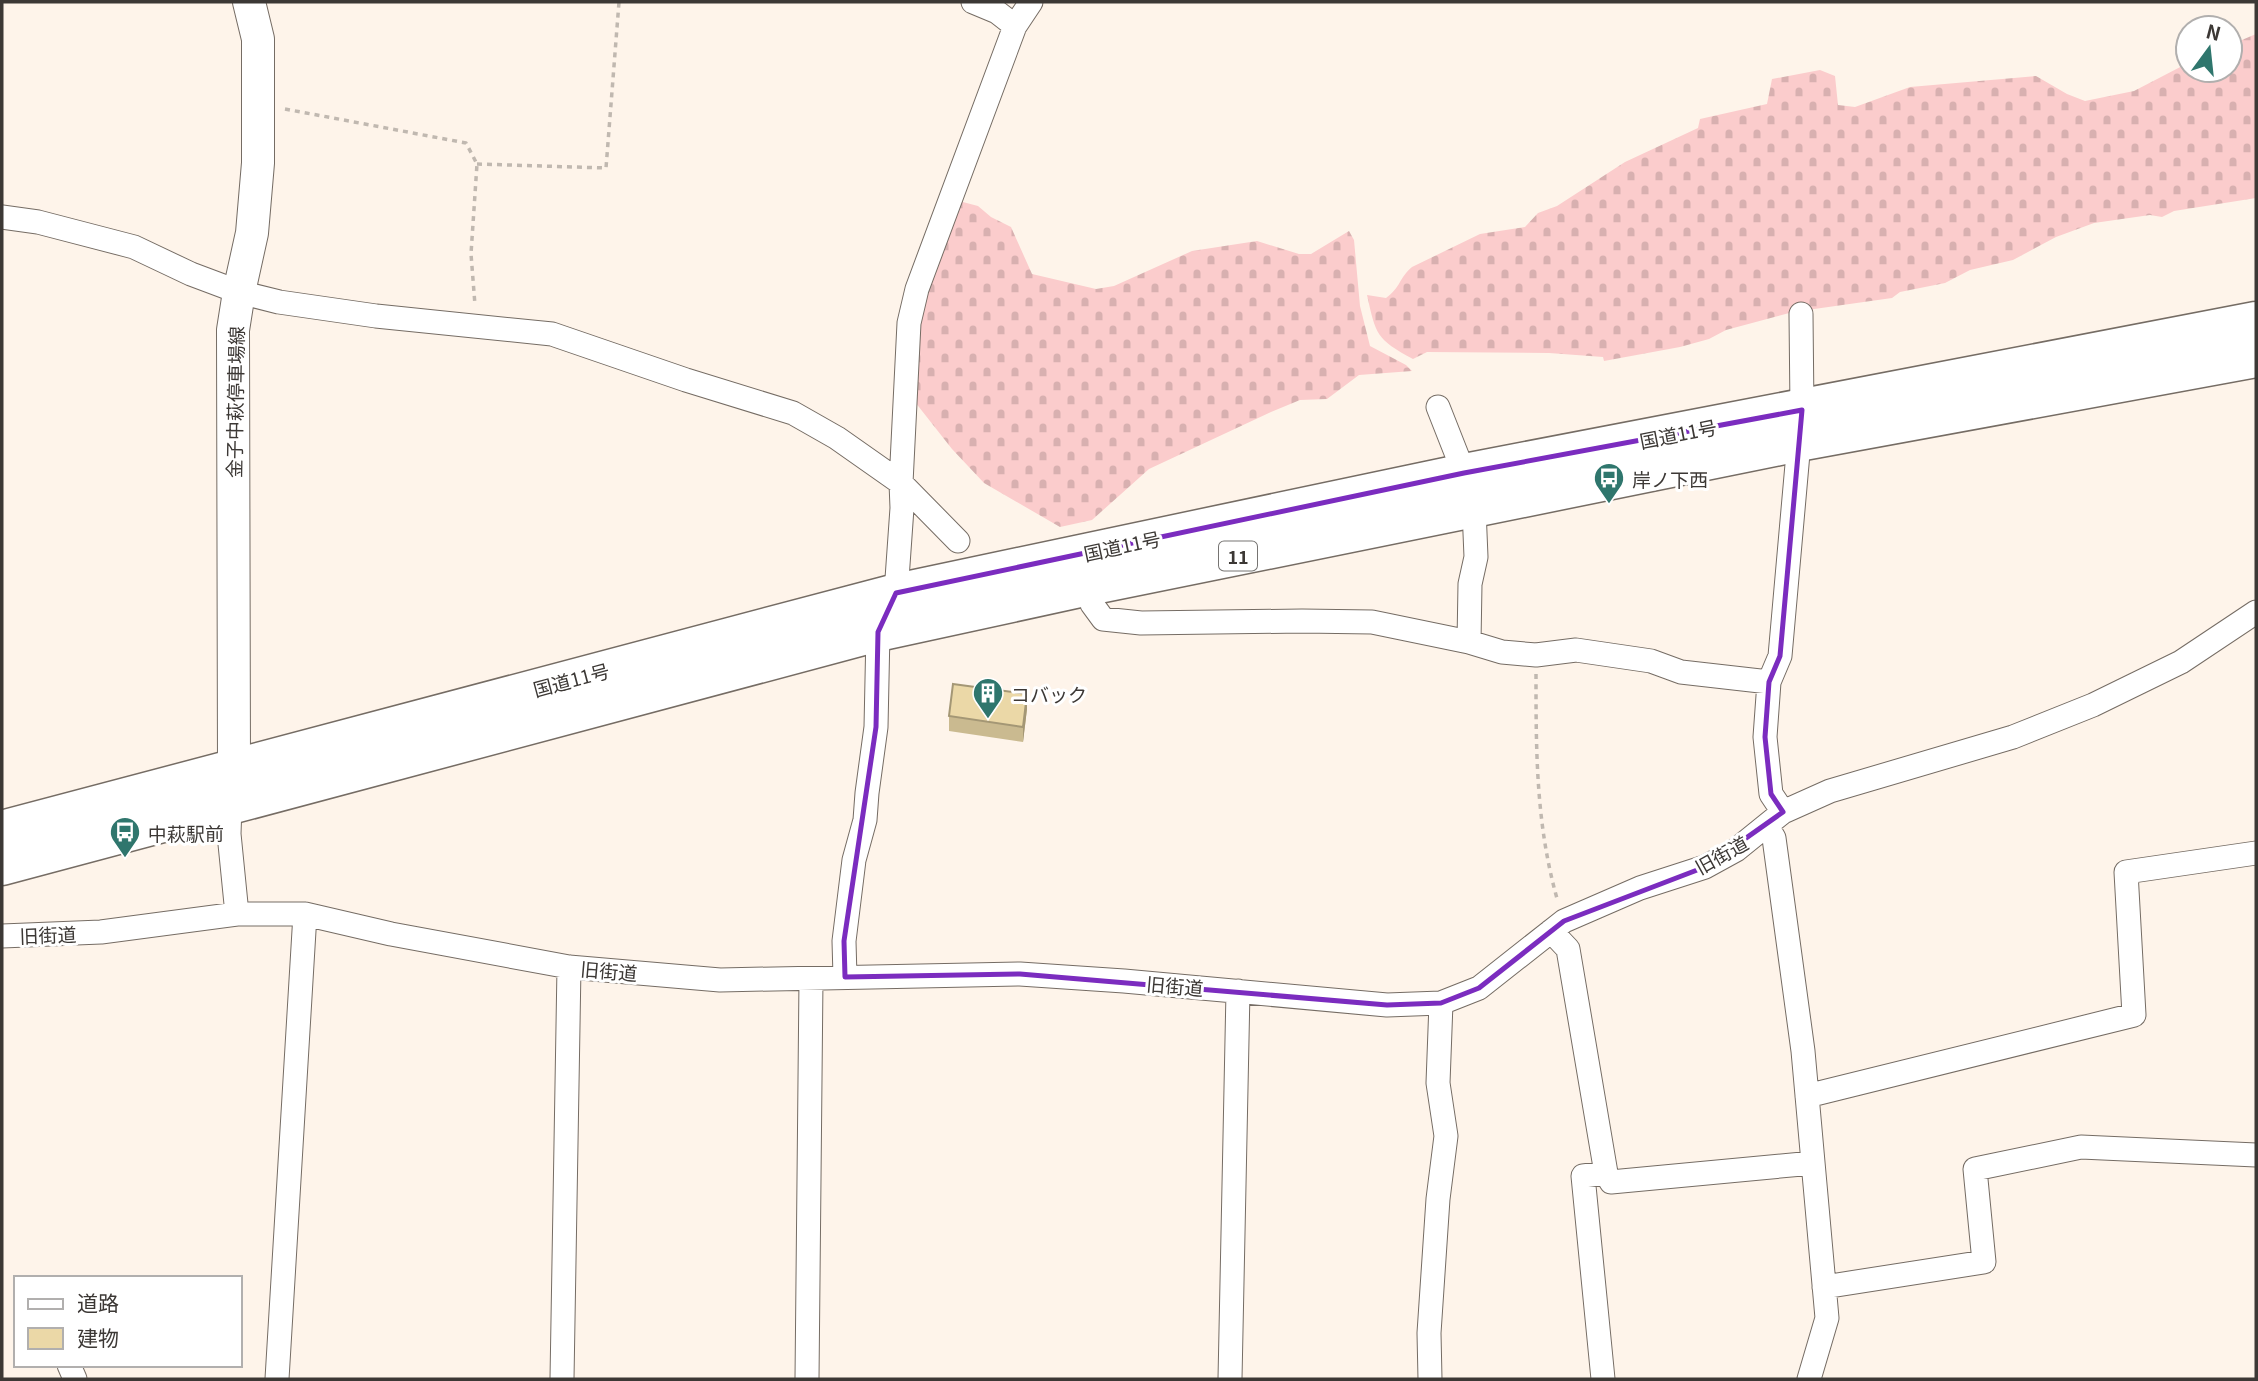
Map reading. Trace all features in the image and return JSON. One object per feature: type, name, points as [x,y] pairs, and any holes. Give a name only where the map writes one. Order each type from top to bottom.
[{"type":"highway","name":"国道11号","points":[[2,830],[896,593],[1469,491],[1801,426],[2256,321]]},
{"type":"highway","name":"国道11号","points":[[1801,426],[2256,358]]},
{"type":"highway","name":"国道11号","points":[[2,866],[878,632],[1089,586],[1469,491]]},
{"type":"main road","name":"金子中萩停車場線","points":[[230,805],[234,768],[233,330],[251,233],[258,163],[258,39],[250,2]]},
{"type":"street","points":[[973,2],[997,12],[1015,26]]},
{"type":"street","points":[[845,976],[844,942],[854,860],[866,820],[876,727],[878,632],[896,593],[909,323],[917,289],[1015,26],[1031,2]]},
{"type":"street","points":[[2,217],[38,222],[134,247],[191,274],[239,292],[279,302],[376,316],[552,334],[793,413],[837,438],[901,483],[958,541]]},
{"type":"street","points":[[1801,314],[1801,426],[1780,656],[1769,682],[1765,737],[1775,819],[1774,838],[1807,1096],[1827,1318],[1809,1379]]},
{"type":"street","points":[[1438,407],[1469,491],[1476,557],[1471,584],[1469,642]]},
{"type":"street","points":[[1089,586],[1092,604],[1103,619],[1141,623],[1372,622],[1469,642],[1502,652],[1536,654],[1576,650],[1651,661],[1681,672],[1769,682]]},
{"type":"street","name":"旧街道","points":[[2,936],[101,932],[237,914],[305,914],[391,934],[569,967],[720,980],[1020,974],[1387,1005],[1441,1003],[1479,988],[1557,926],[1640,888],[1705,867],[1736,850],[1775,819],[1830,791],[2013,737],[2093,705],[2181,662],[2256,612]]},
{"type":"street","points":[[230,805],[229,834],[237,914]]},
{"type":"street","points":[[1807,1096],[2134,1015],[2126,872],[2256,853]]},
{"type":"street","points":[[277,1379],[305,914]]},
{"type":"street","points":[[1557,926],[1569,949],[1606,1173],[1611,1182],[1813,1163]]},
{"type":"street","points":[[562,1379],[569,967]]},
{"type":"street","points":[[807,1379],[811,979]]},
{"type":"street","points":[[1230,1379],[1238,991]]},
{"type":"street","points":[[1430,1379],[1430,1319],[1438,1199],[1446,1136],[1438,1083],[1441,1003]]},
{"type":"street","points":[[1824,1287],[1984,1262],[1975,1169],[2081,1147],[2256,1155]]},
{"type":"street","points":[[1602,1379],[1583,1176],[1606,1173]]},
{"type":"path","points":[[477,164],[606,168],[619,2]]},
{"type":"path","points":[[258,104],[466,143],[477,164],[471,254],[476,326]]},
{"type":"path","points":[[1536,654],[1536,772],[1557,926]]},
{"type":"highlighted area","points":[[1802,410],[1780,656],[1769,682],[1765,737],[1771,794],[1783,812],[1705,867],[1564,921],[1479,988],[1441,1003],[1387,1005],[1020,974],[845,977],[844,941],[876,727],[878,632],[896,593],[1464,473]]},
{"type":"green space","points":[[2256,34],[2256,198],[2174,211],[2162,217],[2150,215],[2094,223],[2056,237],[2013,260],[1970,270],[1945,283],[1900,292],[1892,298],[1793,312],[1726,330],[1709,339],[1680,347],[1604,361],[1603,357],[1549,353],[1427,352],[1413,359],[1385,341],[1373,319],[1367,295],[1386,298],[1412,267],[1480,234],[1525,227],[1538,213],[1557,206],[1625,162],[1698,128],[1700,119],[1767,104],[1772,79],[1820,70],[1835,76],[1838,105],[1855,107],[1910,87],[2036,76],[2085,101],[2134,91],[2174,70],[2174,84],[2244,84],[2244,39]]},
{"type":"green space","points":[[959,201],[978,206],[991,217],[1011,227],[1032,274],[1096,289],[1114,286],[1192,251],[1257,241],[1299,254],[1311,254],[1349,231],[1354,240],[1360,306],[1370,346],[1412,371],[1359,375],[1327,399],[1300,400],[1271,412],[1149,469],[1092,520],[1060,527],[984,483],[952,449],[915,402],[922,301]]},
{"type":"building","points":[[953,684],[1027,694],[1023,727],[949,716]]},
{"type":"place","name":"岸ノ下西","points":[[1609,505]]},
{"type":"place","name":"コバック","points":[[988,720]]},
{"type":"place","name":"中萩駅前","points":[[125,859]]}]
